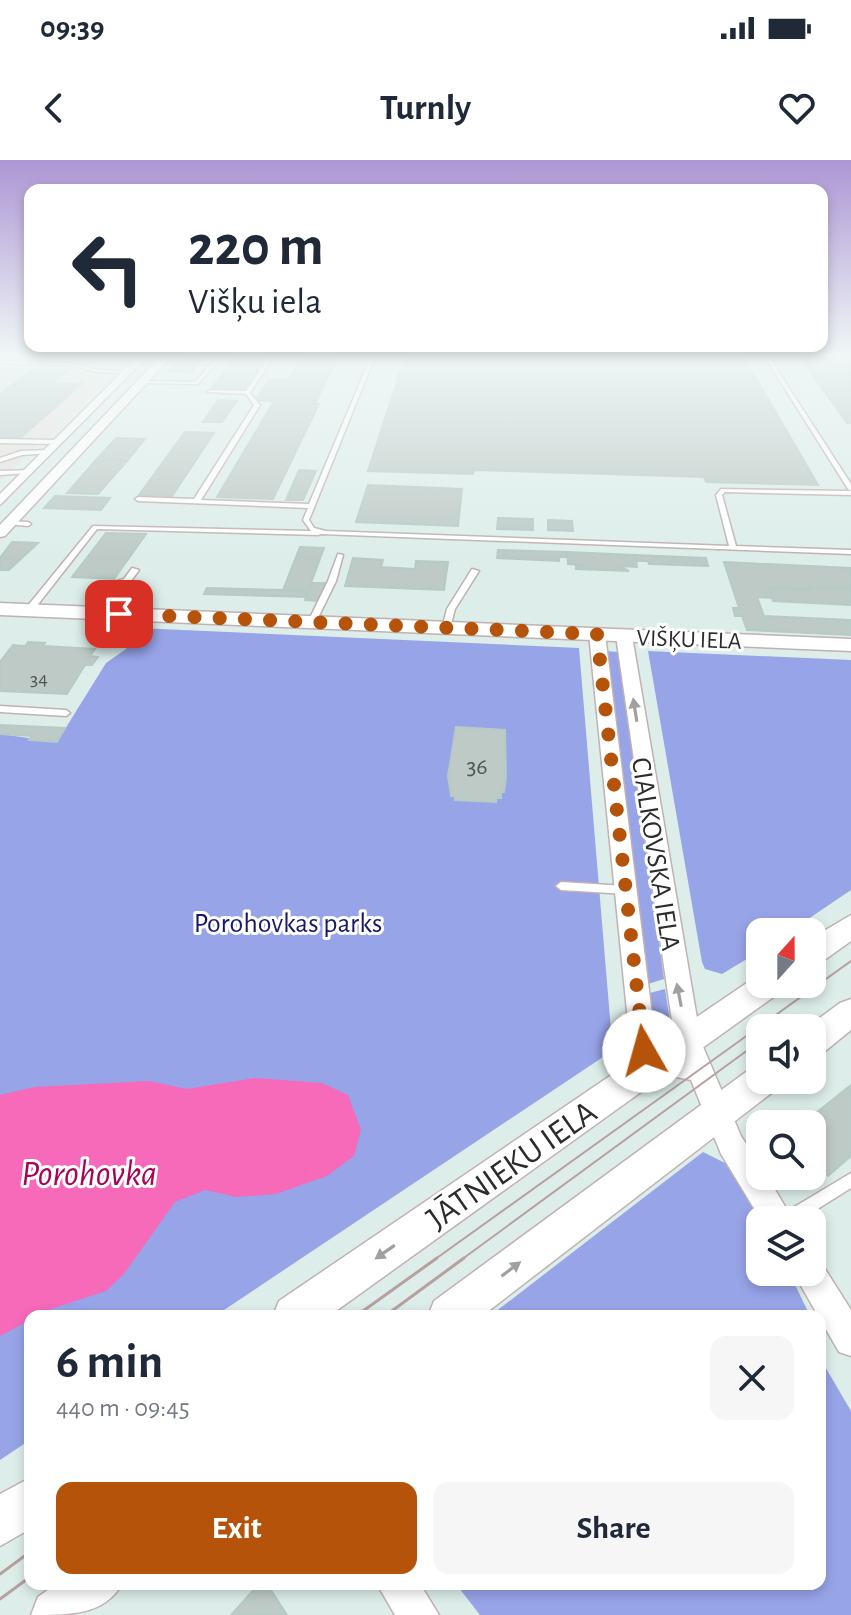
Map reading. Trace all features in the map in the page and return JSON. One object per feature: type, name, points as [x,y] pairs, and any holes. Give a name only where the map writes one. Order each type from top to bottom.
[{"type":"street","points":[[4,497],[78,422]]},
{"type":"street","points":[[4,528],[106,422]]},
{"type":"street","points":[[58,442],[87,443]]},
{"type":"street","points":[[4,497],[38,494]]},
{"type":"street","name":"VIŠĶU IELA","points":[[0,609],[851,645]]},
{"type":"street","name":"CIALKOVSKA IELA","points":[[597,634],[644,1051],[655,1063]]},
{"type":"street","name":"CIALKOVSKA IELA","points":[[624,636],[676,980],[693,1056],[731,1145],[769,1206]]},
{"type":"street","points":[[826,943],[851,926]]},
{"type":"street","name":"JĀTNIEKU IELA","points":[[303,1310],[655,1063],[693,1056],[753,998]]},
{"type":"street","points":[[826,1031],[851,1012]]},
{"type":"street","points":[[457,1310],[657,1156],[746,1092]]},
{"type":"street","points":[[818,1286],[851,1340]]},
{"type":"street","points":[[0,1522],[24,1505]]},
{"type":"street","points":[[56,1615],[89,1590]]},
{"type":"street","points":[[400,1590],[419,1615]]},
{"type":"lane","points":[[195,515],[247,422]]},
{"type":"lane","points":[[326,533],[306,524],[346,422]]},
{"type":"lane","points":[[808,422],[851,491]]},
{"type":"lane","points":[[0,441],[58,442]]},
{"type":"lane","points":[[0,460],[34,451],[49,452]]},
{"type":"lane","points":[[0,473],[30,471]]},
{"type":"lane","points":[[733,548],[719,495],[723,490],[851,491]]},
{"type":"lane","points":[[138,499],[312,506]]},
{"type":"lane","points":[[275,518],[282,505]]},
{"type":"lane","points":[[4,528],[28,524]]},
{"type":"lane","points":[[29,610],[95,527],[851,552]]},
{"type":"lane","points":[[312,622],[332,581],[340,555]]},
{"type":"lane","points":[[86,613],[106,587],[127,581],[135,570]]},
{"type":"lane","points":[[446,628],[451,609],[475,571]]},
{"type":"lane","points":[[119,614],[134,589],[127,581]]},
{"type":"lane","points":[[0,709],[66,713]]},
{"type":"lane","points":[[561,886],[626,890]]},
{"type":"lane","points":[[809,1206],[851,1180]]},
{"type":"shaded area","points":[[0,422],[63,422],[0,481]]},
{"type":"green space","name":"Porohovkas parks","points":[[138,628],[579,648],[612,1042],[603,1057],[224,1310],[24,1310],[24,1444],[0,1460],[0,734],[57,742],[106,663],[126,649]]},
{"type":"green space","points":[[606,651],[619,652],[664,979],[645,985]]},
{"type":"green space","points":[[648,651],[851,660],[851,890],[810,918],[746,918],[746,959],[722,974],[705,969]]},
{"type":"green space","points":[[665,989],[671,1028],[662,1037],[653,1033],[646,994]]},
{"type":"green space","points":[[703,1152],[735,1168],[757,1206],[746,1206],[746,1286],[796,1286],[807,1310],[498,1310]]},
{"type":"green space","points":[[826,1368],[851,1411],[851,1615],[480,1615],[461,1590],[826,1590]]},
{"type":"water","name":"Porohovka","points":[[255,1078],[322,1083],[348,1095],[361,1130],[354,1156],[327,1176],[276,1194],[236,1197],[205,1190],[175,1202],[124,1274],[106,1291],[48,1310],[24,1310],[24,1323],[0,1336],[0,1095],[35,1087],[149,1081],[187,1089]]},
{"type":"building","points":[[0,422],[39,422],[19,439],[0,438]]},
{"type":"building","points":[[262,422],[310,422],[273,499],[217,497]]},
{"type":"building","points":[[384,422],[781,422],[818,485],[706,482],[704,477],[474,470],[473,474],[368,471]]},
{"type":"building","points":[[185,432],[214,433],[172,496],[139,495]]},
{"type":"building","points":[[116,438],[145,439],[127,461],[96,460]]},
{"type":"building","points":[[96,460],[127,461],[98,494],[67,493]]},
{"type":"building","points":[[299,470],[316,471],[303,500],[286,500]]},
{"type":"building","points":[[368,485],[462,489],[458,526],[356,522]]},
{"type":"building","points":[[55,496],[110,498],[101,510],[44,508]]},
{"type":"building","points":[[498,518],[533,519],[533,530],[497,529]]},
{"type":"building","points":[[548,520],[572,521],[573,531],[548,530]]},
{"type":"building","points":[[106,533],[146,534],[114,579],[72,577]]},
{"type":"building","points":[[12,542],[38,543],[9,570],[0,570],[0,558]]},
{"type":"building","points":[[300,547],[324,548],[308,591],[283,590]]},
{"type":"building","points":[[498,550],[567,552],[568,557],[559,557],[559,561],[497,558]]},
{"type":"building","points":[[567,552],[635,555],[637,567],[620,566],[629,571],[576,569],[576,566],[584,565],[568,564]]},
{"type":"building","points":[[635,555],[706,558],[708,566],[649,564],[648,561],[636,561]]},
{"type":"building","points":[[353,558],[383,560],[381,567],[415,569],[416,561],[448,562],[444,590],[345,586]]},
{"type":"building","points":[[724,562],[851,568],[851,589],[769,588],[772,598],[757,597],[764,616],[851,620],[851,635],[747,630],[742,616],[735,616],[733,608],[739,608]]},
{"type":"building","points":[[312,583],[326,583],[320,601],[305,600]]},
{"type":"building","points":[[810,587],[851,589],[851,605],[773,601],[769,588],[811,590]]},
{"type":"building","points":[[207,588],[308,591],[306,597],[204,594]]},
{"type":"building","points":[[28,642],[45,643],[43,646],[95,649],[90,656],[98,657],[92,665],[85,665],[67,694],[0,691],[0,662],[13,645],[25,646]]},
{"type":"building","points":[[0,725],[65,728],[57,742],[29,740],[32,736],[0,734]]},
{"type":"building","points":[[456,727],[505,730],[506,778],[504,792],[501,792],[501,798],[496,798],[496,802],[455,800],[455,796],[451,796],[448,776]]},
{"type":"building","points":[[851,1085],[851,1156],[828,1176],[826,1110],[820,1110]]},
{"type":"building","points":[[254,1590],[271,1590],[287,1615],[231,1615]]},
{"type":"tram line","points":[[434,1260],[851,961]]},
{"type":"tram line","points":[[461,1260],[746,1051]]},
{"type":"tram line","points":[[364,1310],[437,1258]]},
{"type":"tram line","points":[[393,1310],[464,1258]]},
{"type":"tram line","points":[[0,1574],[24,1556]]},
{"type":"tram line","points":[[0,1599],[24,1581]]},
{"type":"route","points":[[119,614],[597,634],[644,1051]]}]
